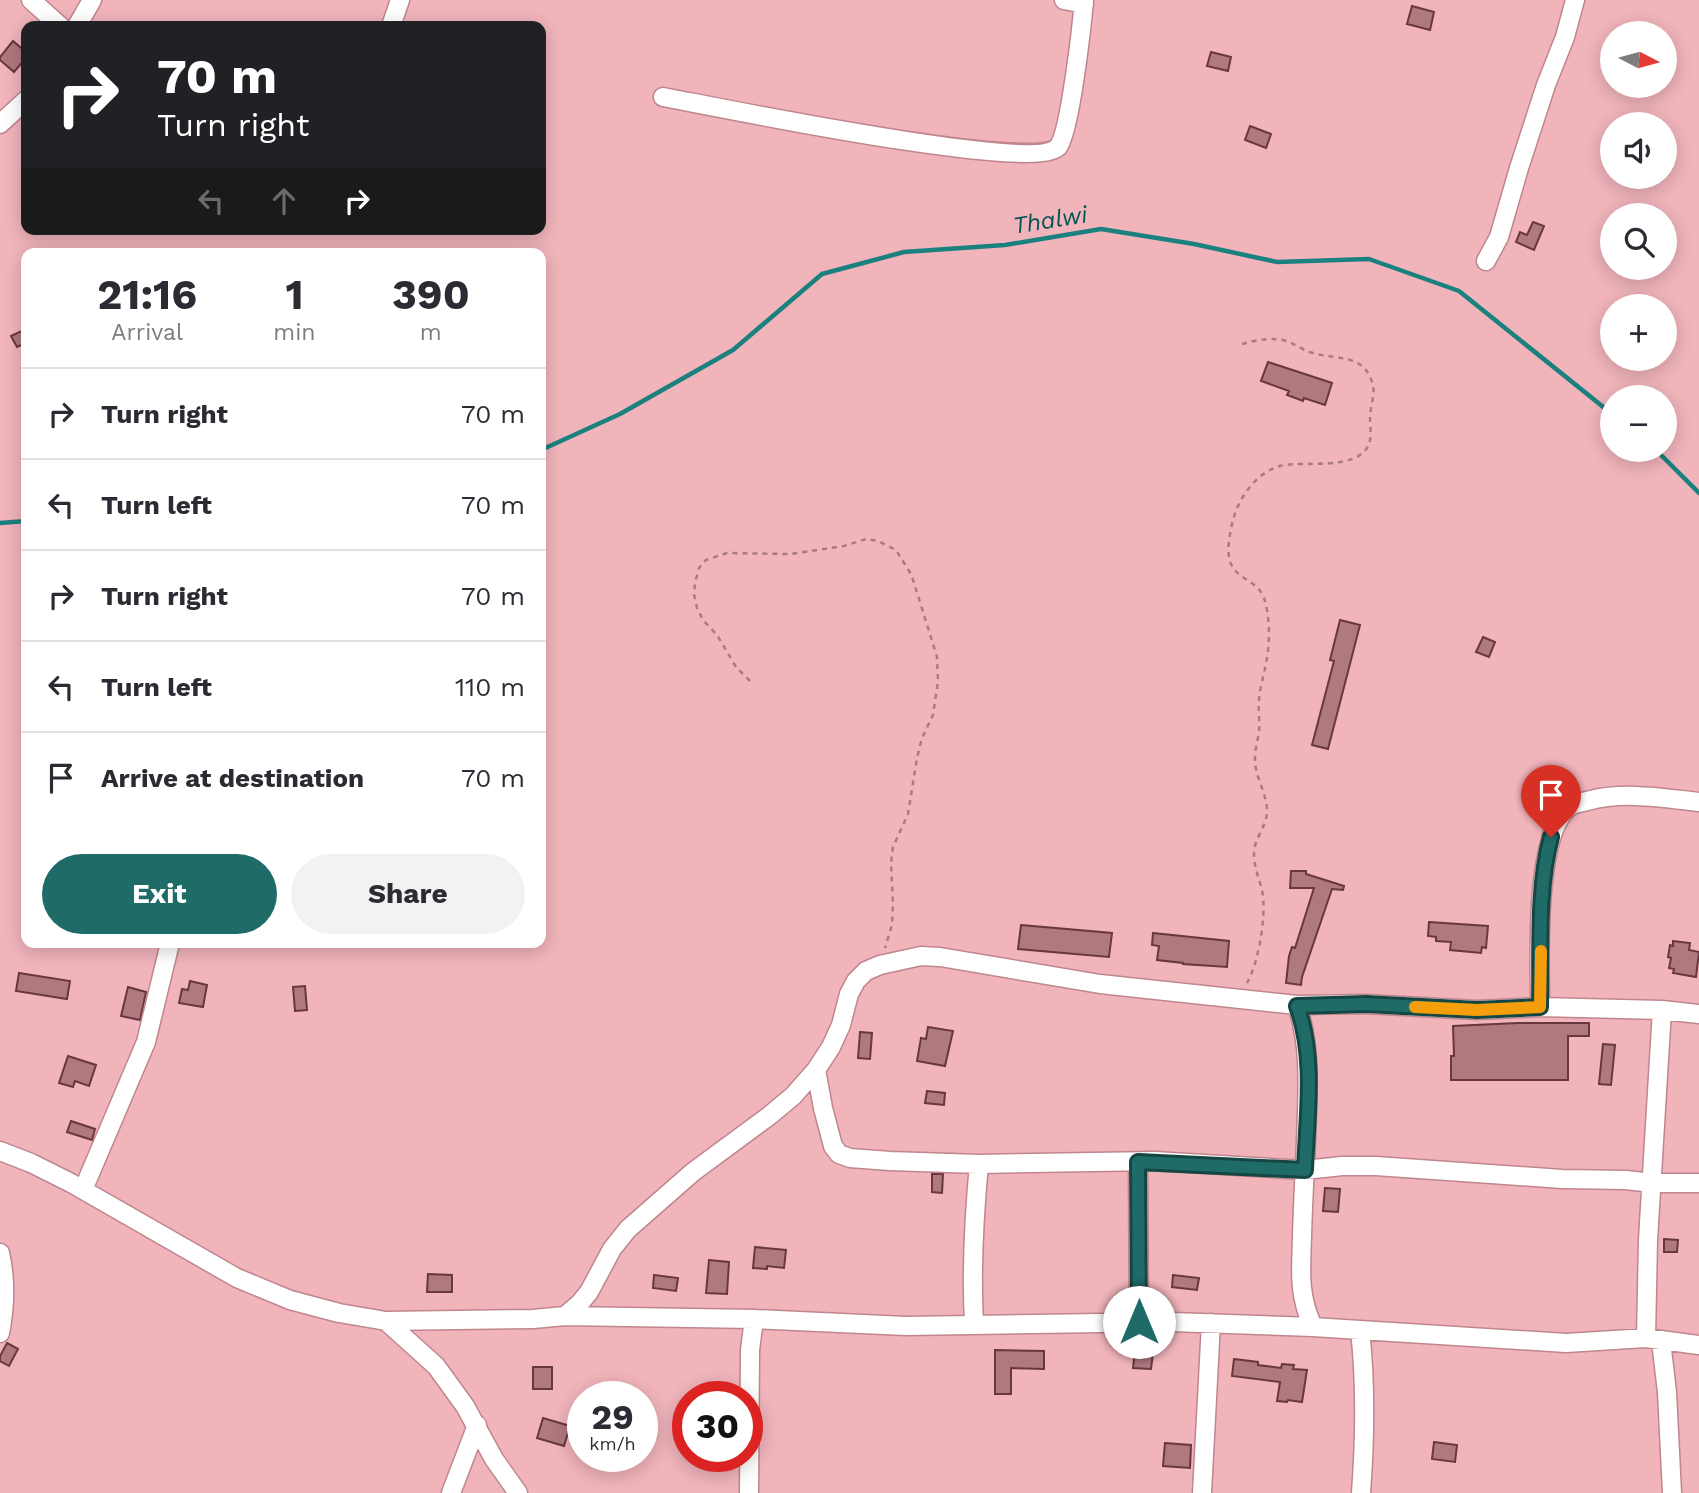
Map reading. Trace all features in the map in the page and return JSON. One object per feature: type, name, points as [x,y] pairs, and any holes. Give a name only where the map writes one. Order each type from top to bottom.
[{"type":"street","points":[[31,0],[54,21]]},
{"type":"street","points":[[80,21],[92,0]]},
{"type":"street","points":[[393,21],[400,0]]},
{"type":"street","points":[[663,97],[911,142],[986,151],[1049,152],[1057,148],[1066,124],[1081,35],[1084,2],[1064,0]]},
{"type":"street","points":[[1486,261],[1499,237],[1575,0]]},
{"type":"street","points":[[0,124],[21,105]]},
{"type":"street","points":[[1540,1007],[1545,863],[1551,837],[1563,813],[1572,805],[1598,798],[1629,796],[1699,802]]},
{"type":"street","points":[[82,1190],[146,1042],[169,948]]},
{"type":"street","points":[[565,1316],[589,1292],[612,1249],[628,1229],[693,1171],[785,1102],[816,1070],[841,1025],[849,994],[856,981],[866,971],[880,965],[920,956],[940,957],[1100,985],[1297,1006],[1366,1004],[1477,1010],[1540,1007],[1662,1010],[1699,1014]]},
{"type":"street","points":[[1297,1006],[1307,1044],[1308,1077],[1301,1291],[1314,1327]]},
{"type":"street","points":[[1662,1010],[1648,1251],[1653,1340],[1665,1367],[1672,1493]]},
{"type":"street","points":[[816,1070],[833,1146],[839,1154],[865,1160],[979,1164],[1138,1162],[1305,1170],[1376,1166],[1562,1179],[1699,1183]]},
{"type":"street","points":[[0,1151],[31,1163],[82,1190],[237,1278],[290,1300],[338,1313],[386,1321],[533,1319],[565,1316],[754,1319],[906,1326],[1211,1323],[1360,1329],[1566,1343],[1653,1340],[1699,1345]]},
{"type":"street","points":[[1138,1162],[1139,1322]]},
{"type":"street","points":[[974,1324],[972,1271],[979,1164]]},
{"type":"street","points":[[0,1253],[4,1311],[0,1333]]},
{"type":"street","points":[[749,1493],[750,1350],[754,1319]]},
{"type":"street","points":[[386,1321],[436,1366],[477,1425],[494,1459],[518,1493]]},
{"type":"street","points":[[1202,1493],[1211,1323]]},
{"type":"street","points":[[1360,1329],[1364,1420],[1361,1493]]},
{"type":"street","points":[[452,1493],[477,1425]]},
{"type":"path","points":[[1233,998],[1249,980],[1261,932],[1262,891],[1254,851],[1266,821],[1267,810],[1255,759],[1259,733],[1259,702],[1268,656],[1269,634],[1263,595],[1257,586],[1233,568],[1229,559],[1233,522],[1244,495],[1270,470],[1293,464],[1344,461],[1365,450],[1371,437],[1370,412],[1373,394],[1370,378],[1362,367],[1352,360],[1312,353],[1288,341],[1277,339],[1242,344]]},
{"type":"path","points":[[750,681],[736,667],[718,635],[703,620],[697,608],[695,583],[699,568],[706,560],[727,554],[790,554],[844,546],[866,539],[878,541],[896,550],[911,574],[920,602],[937,657],[938,681],[933,715],[922,738],[917,758],[908,814],[893,847],[892,925],[880,965]]},
{"type":"building","points":[[1412,6],[1434,12],[1430,30],[1407,24]]},
{"type":"building","points":[[13,41],[21,48],[21,64],[14,72],[0,57]]},
{"type":"building","points":[[1211,52],[1231,57],[1228,71],[1207,66]]},
{"type":"building","points":[[1250,126],[1271,134],[1266,148],[1245,140]]},
{"type":"building","points":[[1533,222],[1544,226],[1534,250],[1516,242],[1520,232],[1527,235]]},
{"type":"building","points":[[21,331],[21,345],[17,347],[11,336]]},
{"type":"building","points":[[1268,362],[1332,383],[1325,405],[1287,395],[1289,391],[1261,381]]},
{"type":"building","points":[[1340,620],[1360,625],[1328,749],[1312,745],[1334,661],[1330,660]]},
{"type":"building","points":[[1483,637],[1495,642],[1489,657],[1476,652]]},
{"type":"building","points":[[1291,871],[1306,871],[1306,874],[1344,886],[1343,890],[1332,889],[1301,985],[1286,983],[1289,956],[1292,947],[1295,948],[1314,888],[1290,888]]},
{"type":"building","points":[[1429,922],[1488,926],[1486,948],[1482,947],[1481,953],[1450,950],[1451,942],[1436,941],[1436,937],[1428,936]]},
{"type":"building","points":[[1021,925],[1112,933],[1109,957],[1018,949]]},
{"type":"building","points":[[1153,933],[1229,941],[1227,967],[1157,960],[1159,946],[1152,945]]},
{"type":"building","points":[[1673,941],[1690,943],[1689,950],[1699,952],[1696,977],[1673,973],[1674,969],[1669,968],[1671,958],[1668,957]]},
{"type":"building","points":[[19,973],[70,981],[67,999],[16,991]]},
{"type":"building","points":[[190,981],[207,985],[203,1007],[179,1003],[182,989],[188,990]]},
{"type":"building","points":[[305,986],[307,1010],[295,1011],[293,987]]},
{"type":"building","points":[[128,987],[146,992],[140,1020],[121,1016]]},
{"type":"building","points":[[1589,1023],[1589,1036],[1568,1036],[1568,1080],[1451,1080],[1451,1056],[1454,1056],[1453,1026]]},
{"type":"building","points":[[928,1027],[953,1031],[945,1066],[917,1061],[921,1038],[926,1039]]},
{"type":"building","points":[[860,1032],[872,1033],[870,1059],[858,1058]]},
{"type":"building","points":[[1603,1044],[1615,1045],[1611,1085],[1599,1084]]},
{"type":"building","points":[[68,1056],[96,1065],[89,1086],[75,1081],[73,1087],[59,1083]]},
{"type":"building","points":[[927,1091],[945,1093],[944,1105],[925,1103]]},
{"type":"building","points":[[71,1121],[95,1129],[92,1140],[67,1132]]},
{"type":"building","points":[[932,1174],[943,1174],[942,1193],[932,1192]]},
{"type":"building","points":[[1325,1188],[1340,1189],[1338,1212],[1323,1211]]},
{"type":"building","points":[[1664,1239],[1678,1240],[1677,1252],[1664,1252]]},
{"type":"building","points":[[755,1247],[786,1250],[784,1268],[753,1268]]},
{"type":"building","points":[[709,1260],[729,1262],[727,1294],[706,1293]]},
{"type":"building","points":[[428,1274],[452,1275],[452,1292],[427,1292]]},
{"type":"building","points":[[654,1275],[678,1278],[676,1291],[653,1288]]},
{"type":"building","points":[[1173,1275],[1199,1278],[1197,1290],[1172,1287]]},
{"type":"building","points":[[7,1343],[18,1349],[9,1366],[0,1361]]},
{"type":"building","points":[[995,1350],[1044,1351],[1044,1369],[1011,1368],[1011,1394],[995,1394]]},
{"type":"building","points":[[1135,1351],[1153,1353],[1151,1369],[1133,1368]]},
{"type":"building","points":[[1234,1359],[1281,1368],[1282,1364],[1294,1365],[1293,1369],[1307,1370],[1302,1402],[1277,1401],[1280,1382],[1232,1376]]},
{"type":"building","points":[[533,1367],[552,1367],[552,1389],[533,1389]]},
{"type":"building","points":[[543,1418],[567,1425],[564,1446],[537,1438]]},
{"type":"building","points":[[1434,1442],[1457,1445],[1455,1462],[1432,1459]]},
{"type":"building","points":[[1165,1443],[1191,1445],[1190,1468],[1163,1466]]},
{"type":"waterway","name":"Thalwi","points":[[546,448],[620,414],[733,350],[822,274],[904,252],[1005,245],[1101,229],[1194,244],[1277,262],[1369,259],[1459,291],[1600,404]]},
{"type":"waterway","name":"Thalwi","points":[[1668,462],[1699,493]]},
{"type":"waterway","name":"Thalwi","points":[[0,523],[21,521]]},
{"type":"slow traffic","points":[[1415,1007],[1477,1010],[1540,1007],[1541,951]]},
{"type":"route","points":[[1139,1322],[1138,1162],[1305,1170],[1307,1044],[1297,1006],[1366,1004],[1477,1010],[1540,1007],[1543,883],[1551,837]]}]
